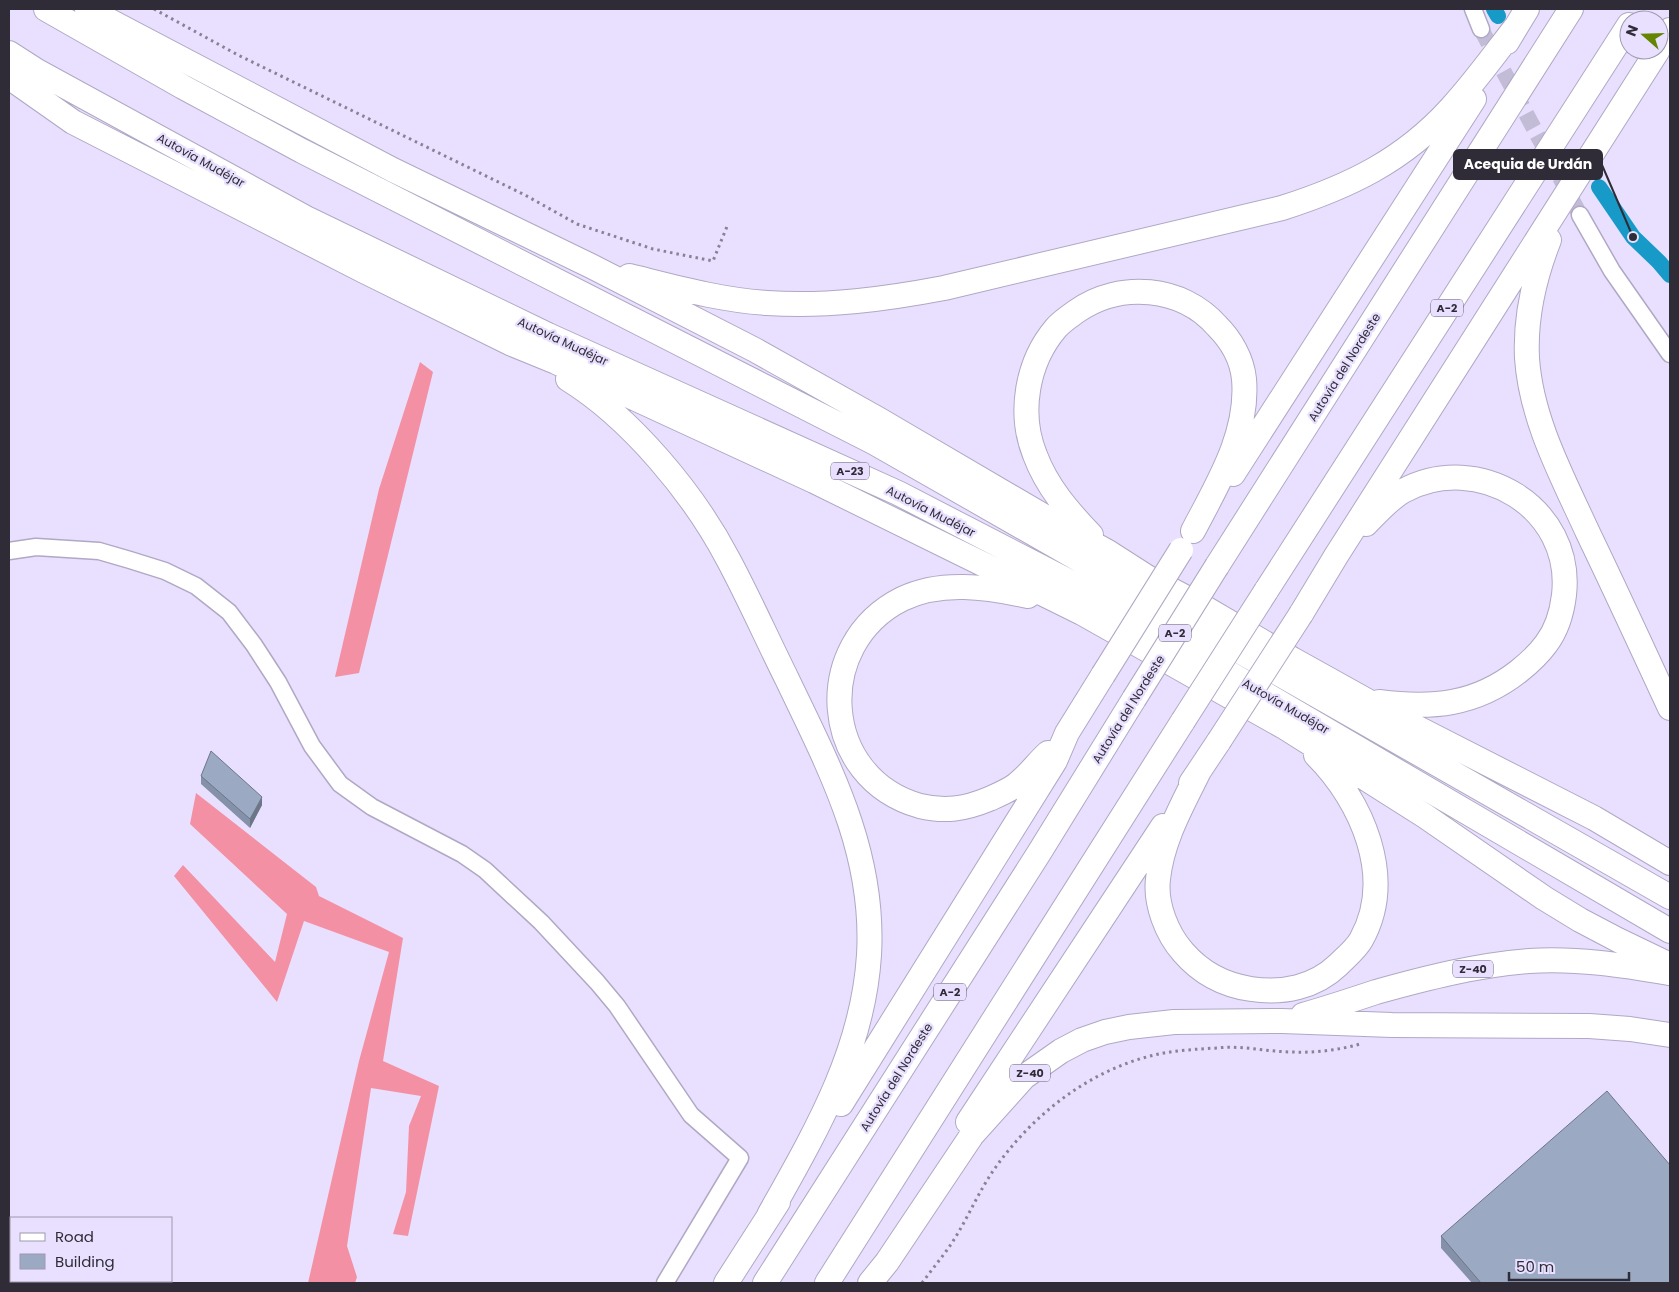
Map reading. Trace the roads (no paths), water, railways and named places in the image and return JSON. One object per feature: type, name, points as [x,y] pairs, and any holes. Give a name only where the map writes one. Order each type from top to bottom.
[{"type":"highway","name":"Autovía Mudéjar","points":[[46,9],[183,87],[302,151],[875,443],[1670,897]]},
{"type":"highway","points":[[87,9],[392,170],[591,266],[755,350],[1366,700],[1594,818],[1670,864]]},
{"type":"highway","name":"Autovía del Nordeste","points":[[765,1283],[1034,861],[1217,566],[1571,9]]},
{"type":"highway","points":[[591,266],[663,285],[734,299],[790,304],[848,302],[896,297],[944,288],[1282,208],[1318,197],[1352,182],[1384,165],[1406,149],[1427,132],[1451,108],[1521,18]]},
{"type":"highway","points":[[726,1283],[826,1128],[1050,770],[1066,733],[1490,74],[1521,18]]},
{"type":"highway","name":"A-2","points":[[827,1283],[1183,720],[1619,41]]},
{"type":"highway","name":"Autovía Mudéjar","points":[[9,53],[37,72],[306,218],[548,335],[898,493],[1101,598],[1670,931]]},
{"type":"highway","points":[[865,1283],[881,1254],[1301,614],[1651,60]]},
{"type":"highway","points":[[9,77],[73,122],[364,271],[512,344],[556,362],[814,481],[1082,613],[1286,728],[1417,811],[1544,898],[1618,940],[1670,965]]},
{"type":"highway","points":[[1593,153],[1553,230],[1540,262],[1527,324],[1527,359],[1532,390],[1551,453],[1670,708]]},
{"type":"highway","points":[[1108,552],[1070,514],[1045,477],[1034,454],[1026,409],[1027,391],[1032,370],[1043,346],[1057,326],[1084,306],[1125,292],[1158,292],[1172,296],[1202,311],[1224,333],[1240,362],[1244,378],[1244,397],[1237,435],[1229,459],[1188,541]]},
{"type":"highway","points":[[512,344],[574,382],[629,428],[660,460],[700,512],[736,574],[835,779],[851,822],[862,863],[868,899],[869,953],[866,985],[860,1015],[850,1053],[833,1097],[769,1216]]},
{"type":"highway","points":[[1336,556],[1381,509],[1402,492],[1442,478],[1462,477],[1482,480],[1514,493],[1532,508],[1546,523],[1553,536],[1560,551],[1564,569],[1565,588],[1563,606],[1547,643],[1535,658],[1497,686],[1476,697],[1429,705],[1404,705],[1366,700]]},
{"type":"highway","points":[[1066,733],[1030,772],[1015,785],[999,794],[966,807],[951,810],[934,809],[898,798],[880,786],[864,771],[853,755],[844,736],[840,718],[839,698],[842,676],[854,646],[877,617],[902,599],[956,586],[978,587],[1003,590],[1037,598],[1082,613]]},
{"type":"highway","points":[[1199,771],[1168,835],[1158,882],[1158,902],[1166,925],[1178,946],[1192,963],[1206,973],[1240,988],[1281,991],[1319,980],[1332,970],[1361,941],[1370,920],[1374,901],[1375,860],[1358,815],[1337,779],[1319,757],[1286,728]]},
{"type":"highway","name":"Z-40","points":[[870,1283],[887,1262],[972,1135],[1024,1077],[1060,1051],[1082,1040],[1128,1027],[1174,1022],[1282,1021],[1410,983],[1497,965],[1573,961],[1606,963],[1670,974]]},
{"type":"highway","points":[[1282,1021],[1392,1025],[1589,1026],[1630,1029],[1670,1035]]},
{"type":"street","points":[[1473,9],[1481,29]]},
{"type":"street","points":[[1580,215],[1612,270],[1670,354]]},
{"type":"street","points":[[9,551],[36,548],[99,551],[165,571],[196,586],[229,612],[254,644],[278,682],[312,746],[340,784],[372,807],[462,854],[486,870],[541,922],[597,982],[617,1006],[691,1115],[740,1158],[665,1283]]},
{"type":"waterway","points":[[1494,9],[1498,16]]},
{"type":"waterway","points":[[1599,187],[1633,237],[1670,275]]},
{"type":"tunnel","points":[[1481,29],[1580,215]]},
{"type":"place","name":"Acequia de Urdán","points":[[1633,237]]}]
